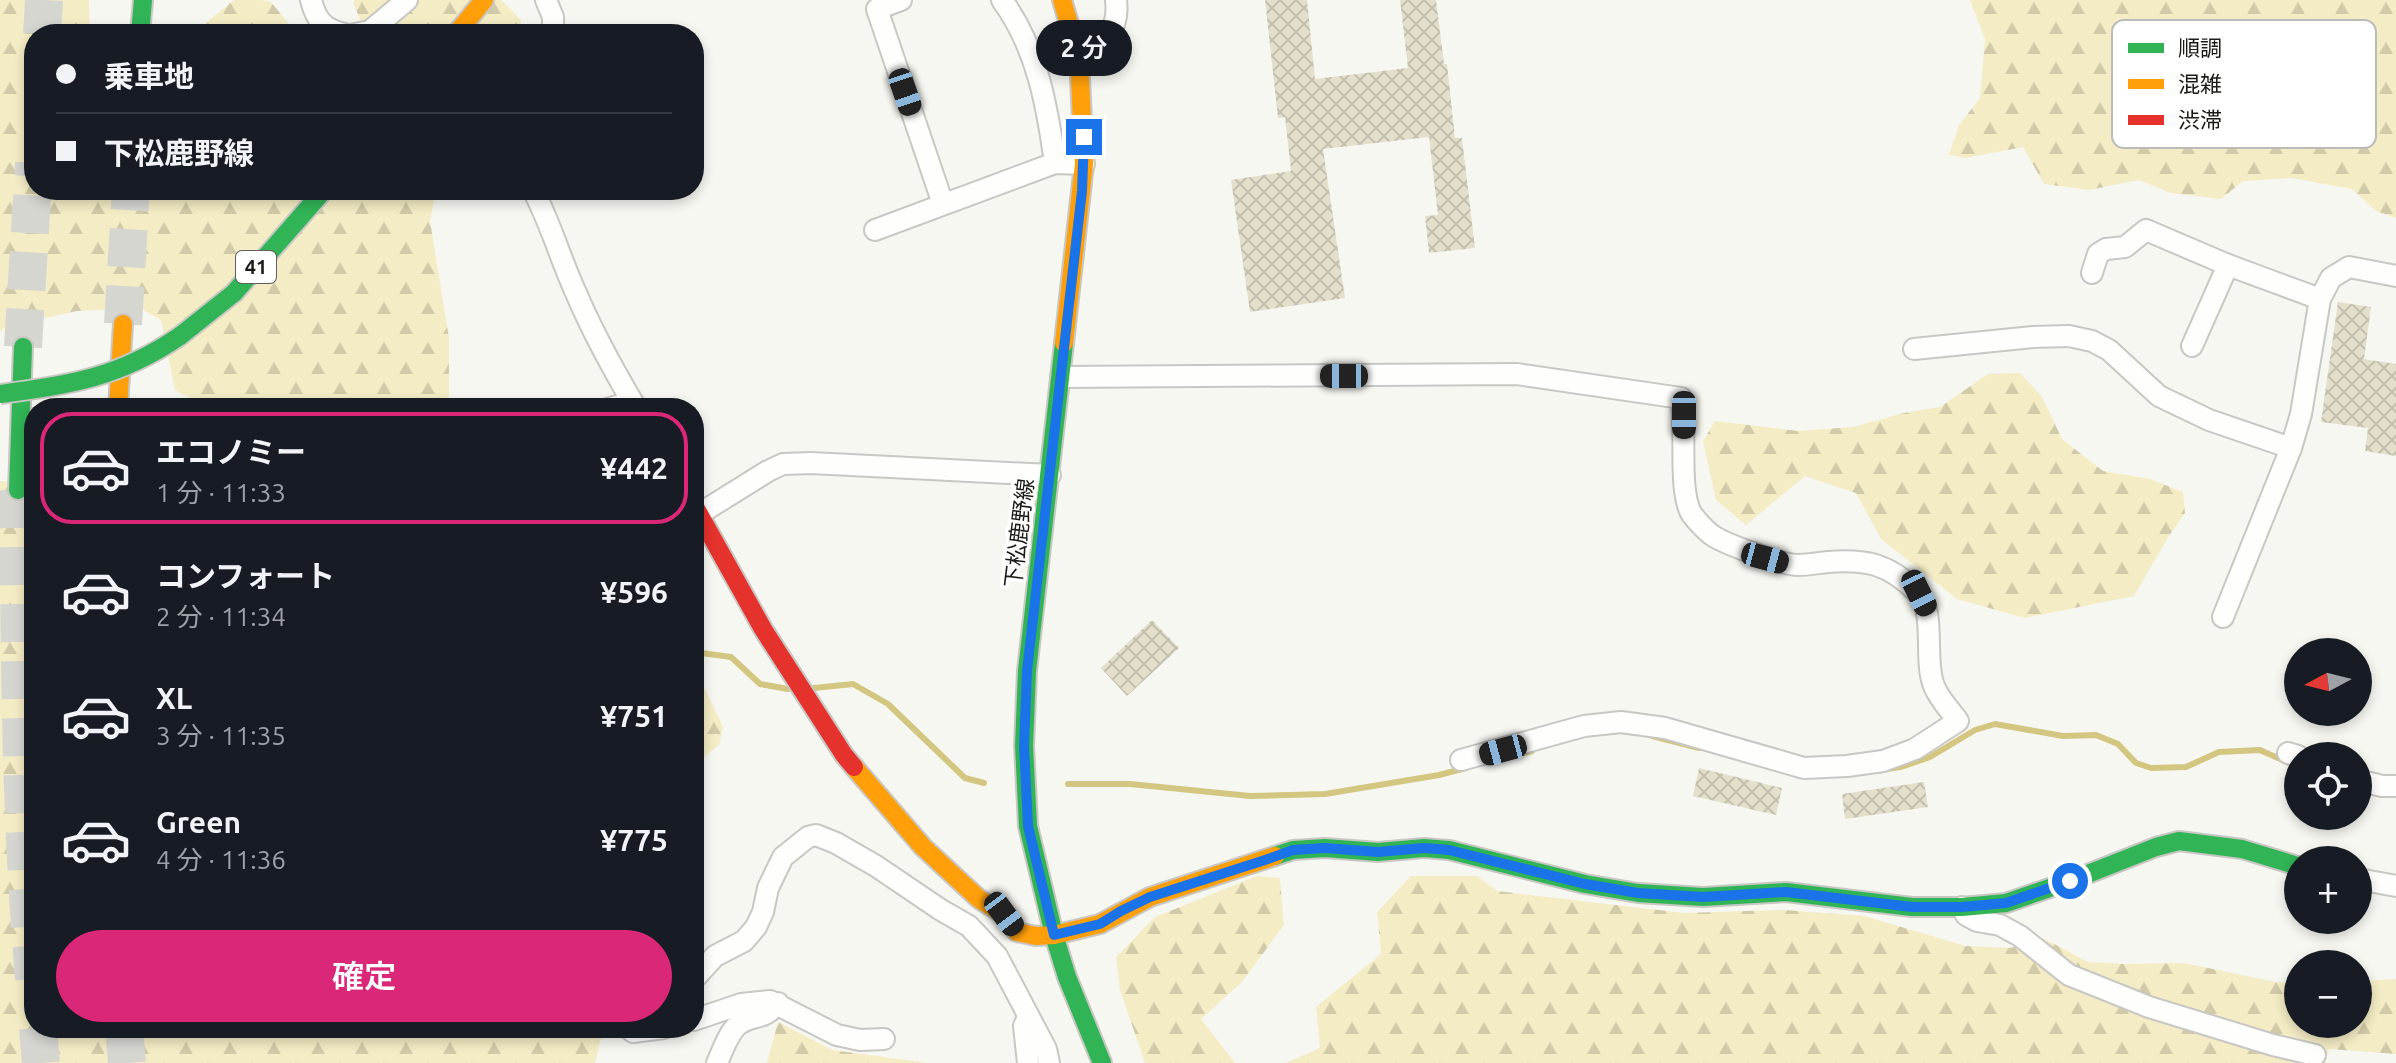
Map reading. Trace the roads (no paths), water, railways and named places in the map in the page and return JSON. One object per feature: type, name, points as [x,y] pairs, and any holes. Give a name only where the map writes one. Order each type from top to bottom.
[{"type":"main road","points":[[141,24],[143,0]]},
{"type":"main road","name":"下松鹿野線","points":[[1062,0],[1079,57],[1084,164],[1027,671],[1024,746],[1028,826],[1054,935],[1067,977],[1102,1063]]},
{"type":"main road","points":[[462,24],[473,4]]},
{"type":"main road","name":"41","points":[[0,394],[91,378],[142,360],[180,336],[234,293],[315,200]]},
{"type":"main road","points":[[119,398],[123,324]]},
{"type":"main road","points":[[18,490],[23,347]]},
{"type":"main road","points":[[704,522],[763,629],[844,755],[923,847],[979,899],[1004,914],[1017,932],[1036,936],[1054,935],[1100,924],[1150,897],[1293,850],[1325,848],[1378,852],[1424,848],[1449,850],[1585,884],[1638,893],[1703,897],[1786,892],[1912,907],[2006,903],[2179,841],[2242,849],[2284,862]]},
{"type":"street","points":[[311,0],[315,18],[322,24]]},
{"type":"street","points":[[378,24],[407,0]]},
{"type":"street","points":[[546,0],[553,24]]},
{"type":"street","points":[[901,0],[877,9],[943,204]]},
{"type":"street","points":[[1002,0],[1034,60],[1048,112],[1055,163]]},
{"type":"street","points":[[1079,57],[1100,44],[1114,28],[1116,0]]},
{"type":"street","points":[[875,230],[1055,163],[1084,164]]},
{"type":"street","points":[[539,200],[549,219],[574,290],[597,341],[630,398]]},
{"type":"street","points":[[2092,273],[2098,254],[2106,249],[2125,247],[2146,230],[2320,299]]},
{"type":"street","points":[[2192,346],[2228,265]]},
{"type":"street","points":[[2223,617],[2291,448],[2301,414],[2320,299],[2331,278],[2349,267],[2396,276]]},
{"type":"street","points":[[1914,349],[2033,337],[2069,336],[2092,341],[2109,350],[2159,396],[2209,420],[2291,448]]},
{"type":"street","points":[[1061,377],[1517,374],[1681,398],[1685,491],[1691,513],[1712,535],[1765,558],[1796,566],[1867,562],[1884,566],[1919,593],[1927,609],[1928,662],[1934,686],[1958,721],[1915,749],[1883,761],[1847,766],[1804,768],[1665,728],[1621,722],[1584,726],[1461,760]]},
{"type":"street","points":[[704,505],[783,464],[1050,475]]},
{"type":"street","points":[[2372,784],[2396,786]]},
{"type":"street","points":[[704,968],[715,956],[744,941],[756,927],[768,888],[783,857],[808,837],[816,835],[876,866],[969,926],[997,956],[1046,1049],[1049,1063]]},
{"type":"street","points":[[2372,882],[2396,886]]},
{"type":"street","points":[[1962,907],[1966,915],[1977,921],[2000,925],[2020,936],[2069,975],[2149,1007],[2315,1055]]},
{"type":"street","points":[[997,956],[1017,932]]},
{"type":"street","points":[[704,1017],[741,1004],[770,1001],[837,1035],[860,1040],[884,1039]]},
{"type":"street","points":[[717,1063],[739,1024],[769,1014],[778,1003]]},
{"type":"street","points":[[1028,1017],[1024,1026],[1028,1063]]},
{"type":"waterway","points":[[704,653],[731,657],[760,684],[788,689]]},
{"type":"waterway","points":[[814,688],[853,684],[888,704],[965,778],[984,783]]},
{"type":"waterway","points":[[1886,769],[1930,757],[1975,730],[1995,724],[2063,736],[2096,735],[2118,744],[2136,763],[2151,768],[2186,767],[2219,752],[2260,750],[2284,761]]},
{"type":"waterway","points":[[1652,736],[1699,748]]},
{"type":"waterway","points":[[1508,757],[1532,751]]},
{"type":"waterway","points":[[1068,784],[1130,784],[1250,796],[1325,794],[1466,768]]},
{"type":"tunnel","points":[[43,24],[44,0]]},
{"type":"tunnel","points":[[23,347],[32,200]]},
{"type":"tunnel","points":[[123,324],[130,200]]},
{"type":"tunnel","points":[[18,490],[24,816]]},
{"type":"tunnel","points":[[39,1038],[41,1063]]},
{"type":"tunnel","points":[[125,1038],[127,1063]]}]
